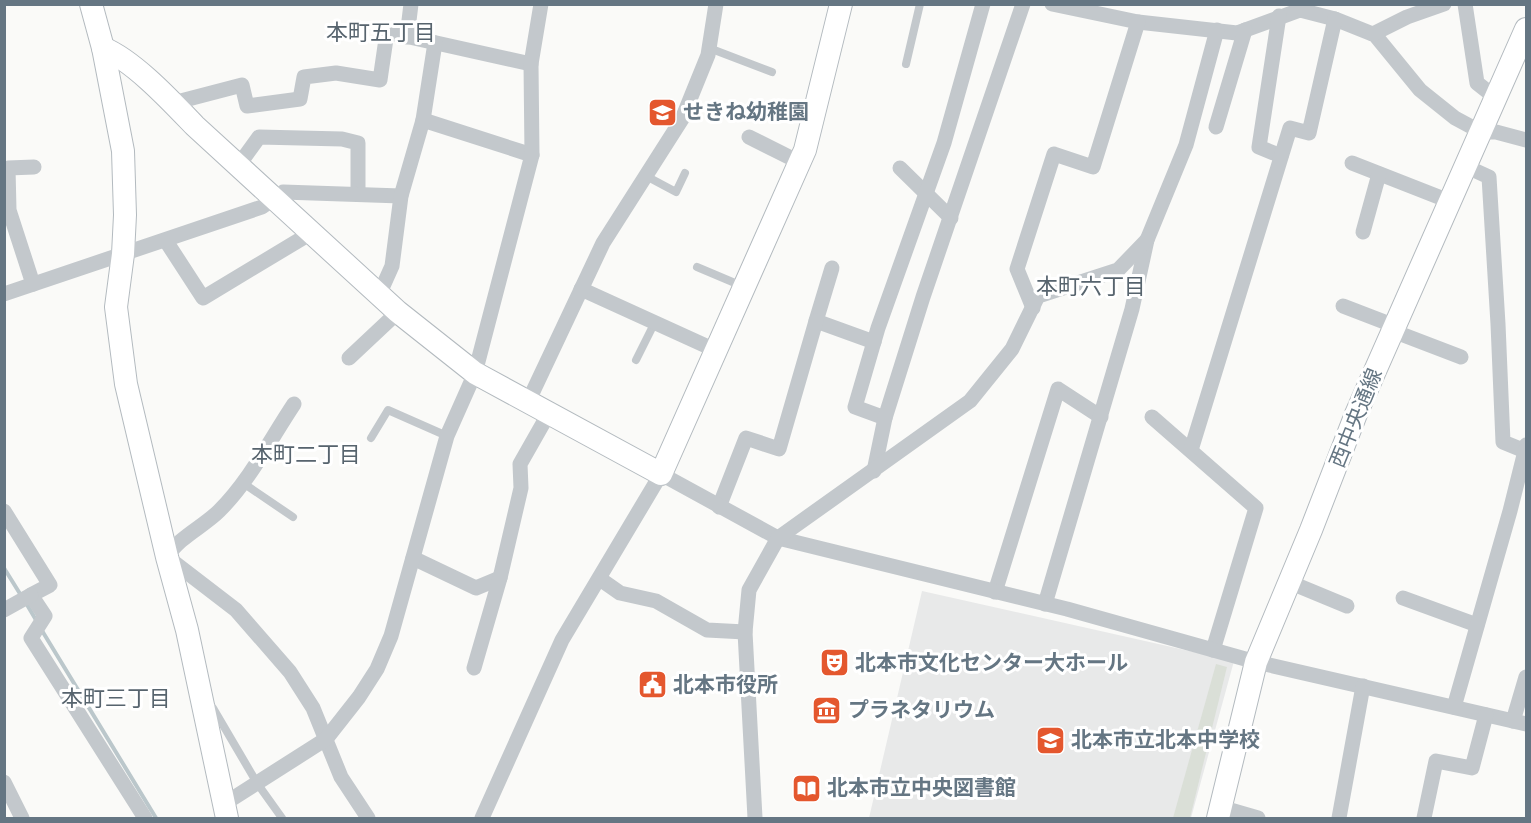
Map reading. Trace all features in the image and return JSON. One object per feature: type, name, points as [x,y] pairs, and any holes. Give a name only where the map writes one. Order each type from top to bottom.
[{"type":"street","points":[[91,4],[103,48],[123,151],[125,215],[123,254],[116,307],[126,384],[167,557],[187,630],[226,811],[257,783],[326,739],[359,697],[377,669],[391,636],[447,436],[475,373],[532,155],[531,64],[542,4]]},
{"type":"street","points":[[407,37],[411,4]]},
{"type":"street","points":[[528,402],[603,243],[682,119],[709,48],[716,4]]},
{"type":"street","points":[[482,819],[562,640],[661,474],[805,150],[841,4]]},
{"type":"street","points":[[885,418],[855,407],[874,342],[944,143],[983,4]]},
{"type":"street","points":[[873,471],[885,418],[923,297],[1023,4]]},
{"type":"street","points":[[1052,4],[1138,22],[1237,33],[1300,10],[1335,20],[1373,33],[1420,90],[1455,118],[1481,132],[1496,132],[1526,144]]},
{"type":"street","points":[[1373,33],[1407,17],[1444,4]]},
{"type":"street","points":[[1465,4],[1478,83],[1496,98]]},
{"type":"street","points":[[1280,16],[1259,147],[1281,156]]},
{"type":"street","points":[[1191,450],[1290,128],[1309,133],[1335,20]]},
{"type":"street","points":[[1033,308],[1017,269],[1054,154],[1094,167],[1138,22]]},
{"type":"street","name":"西中央通線","points":[[1219,813],[1256,662],[1356,414],[1527,29]]},
{"type":"street","points":[[1045,604],[1132,309],[1147,240],[1186,145],[1216,30]]},
{"type":"street","points":[[1216,127],[1245,30]]},
{"type":"street","points":[[173,103],[242,85],[247,106],[300,99],[304,77],[336,73],[380,80],[387,32],[531,64]]},
{"type":"street","points":[[379,295],[392,266],[401,196],[423,120],[435,43]]},
{"type":"street","points":[[103,48],[117,54],[173,103],[195,126],[379,295],[475,373],[778,538],[1045,604],[1256,662],[1520,723],[1527,678]]},
{"type":"street","points":[[423,120],[532,155]]},
{"type":"street","points":[[748,136],[799,162]]},
{"type":"street","points":[[238,166],[259,137],[350,141],[358,143],[358,194]]},
{"type":"street","points":[[1352,163],[1449,201]]},
{"type":"street","points":[[1454,707],[1526,449],[1503,442],[1489,177],[1465,166]]},
{"type":"street","points":[[33,284],[9,210],[8,168],[34,167]]},
{"type":"street","points":[[900,168],[951,218]]},
{"type":"street","points":[[1362,232],[1379,174]]},
{"type":"street","points":[[4,294],[262,207],[275,200],[283,192],[401,196]]},
{"type":"street","points":[[166,241],[203,298],[311,233]]},
{"type":"street","points":[[754,819],[745,632],[749,590],[778,538],[970,401],[1012,350],[1038,296],[1118,270],[1147,240]]},
{"type":"street","points":[[719,507],[746,438],[779,449],[832,268]]},
{"type":"street","points":[[581,289],[715,350]]},
{"type":"street","points":[[1343,306],[1461,357]]},
{"type":"street","points":[[349,358],[399,312]]},
{"type":"street","points":[[816,321],[874,342]]},
{"type":"street","points":[[995,592],[1058,389],[1101,417]]},
{"type":"street","points":[[167,557],[172,548],[218,512],[243,483],[294,404]]},
{"type":"street","points":[[474,668],[500,578],[521,488],[520,464],[549,413]]},
{"type":"street","points":[[1152,417],[1256,508],[1213,650]]},
{"type":"street","points":[[4,511],[50,585],[4,610]]},
{"type":"street","points":[[167,557],[236,610],[291,672],[313,708],[341,777],[368,819]]},
{"type":"street","points":[[413,558],[476,588],[500,578]]},
{"type":"street","points":[[600,579],[620,593],[656,601],[707,630],[745,632]]},
{"type":"street","points":[[1289,582],[1347,606]]},
{"type":"street","points":[[31,595],[45,616],[31,638],[145,819]]},
{"type":"street","points":[[1403,597],[1477,625]]},
{"type":"street","points":[[1339,819],[1363,686]]},
{"type":"street","points":[[1424,819],[1436,761],[1472,768],[1486,715]]},
{"type":"street","points":[[4,782],[22,819]]},
{"type":"street","points":[[1219,813],[1258,819]]},
{"type":"lane","points":[[906,64],[920,4]]},
{"type":"lane","points":[[709,48],[772,72]]},
{"type":"lane","points":[[646,176],[676,192],[685,173]]},
{"type":"lane","points":[[697,267],[743,286]]},
{"type":"lane","points":[[636,360],[655,322]]},
{"type":"lane","points":[[371,438],[388,410],[447,436]]},
{"type":"lane","points":[[243,483],[293,517]]},
{"type":"lane","points":[[198,683],[257,783],[282,819]]},
{"type":"shaded area","name":"北本市立北本中学校","points":[[922,591],[1234,661],[1191,818],[869,818]]},
{"type":"shaded area","points":[[1216,664],[1227,667],[1190,818],[1173,818]]},
{"type":"waterway","points":[[4,568],[22,597]]},
{"type":"waterway","points":[[26,603],[36,620]]},
{"type":"waterway","points":[[41,629],[156,818]]},
{"type":"place","name":"せきね幼稚園","points":[[662,112]]},
{"type":"place","name":"北本市文化センター大ホール","points":[[834,663]]},
{"type":"place","name":"北本市役所","points":[[652,685]]},
{"type":"place","name":"プラネタリウム","points":[[827,710]]},
{"type":"place","name":"北本市立北本中学校","points":[[1050,740]]},
{"type":"place","name":"北本市立中央図書館","points":[[806,788]]},
{"type":"district","name":"本町五丁目","points":[[381,32]]},
{"type":"district","name":"本町六丁目","points":[[1091,286]]},
{"type":"district","name":"本町二丁目","points":[[306,454]]},
{"type":"district","name":"本町三丁目","points":[[116,698]]}]
